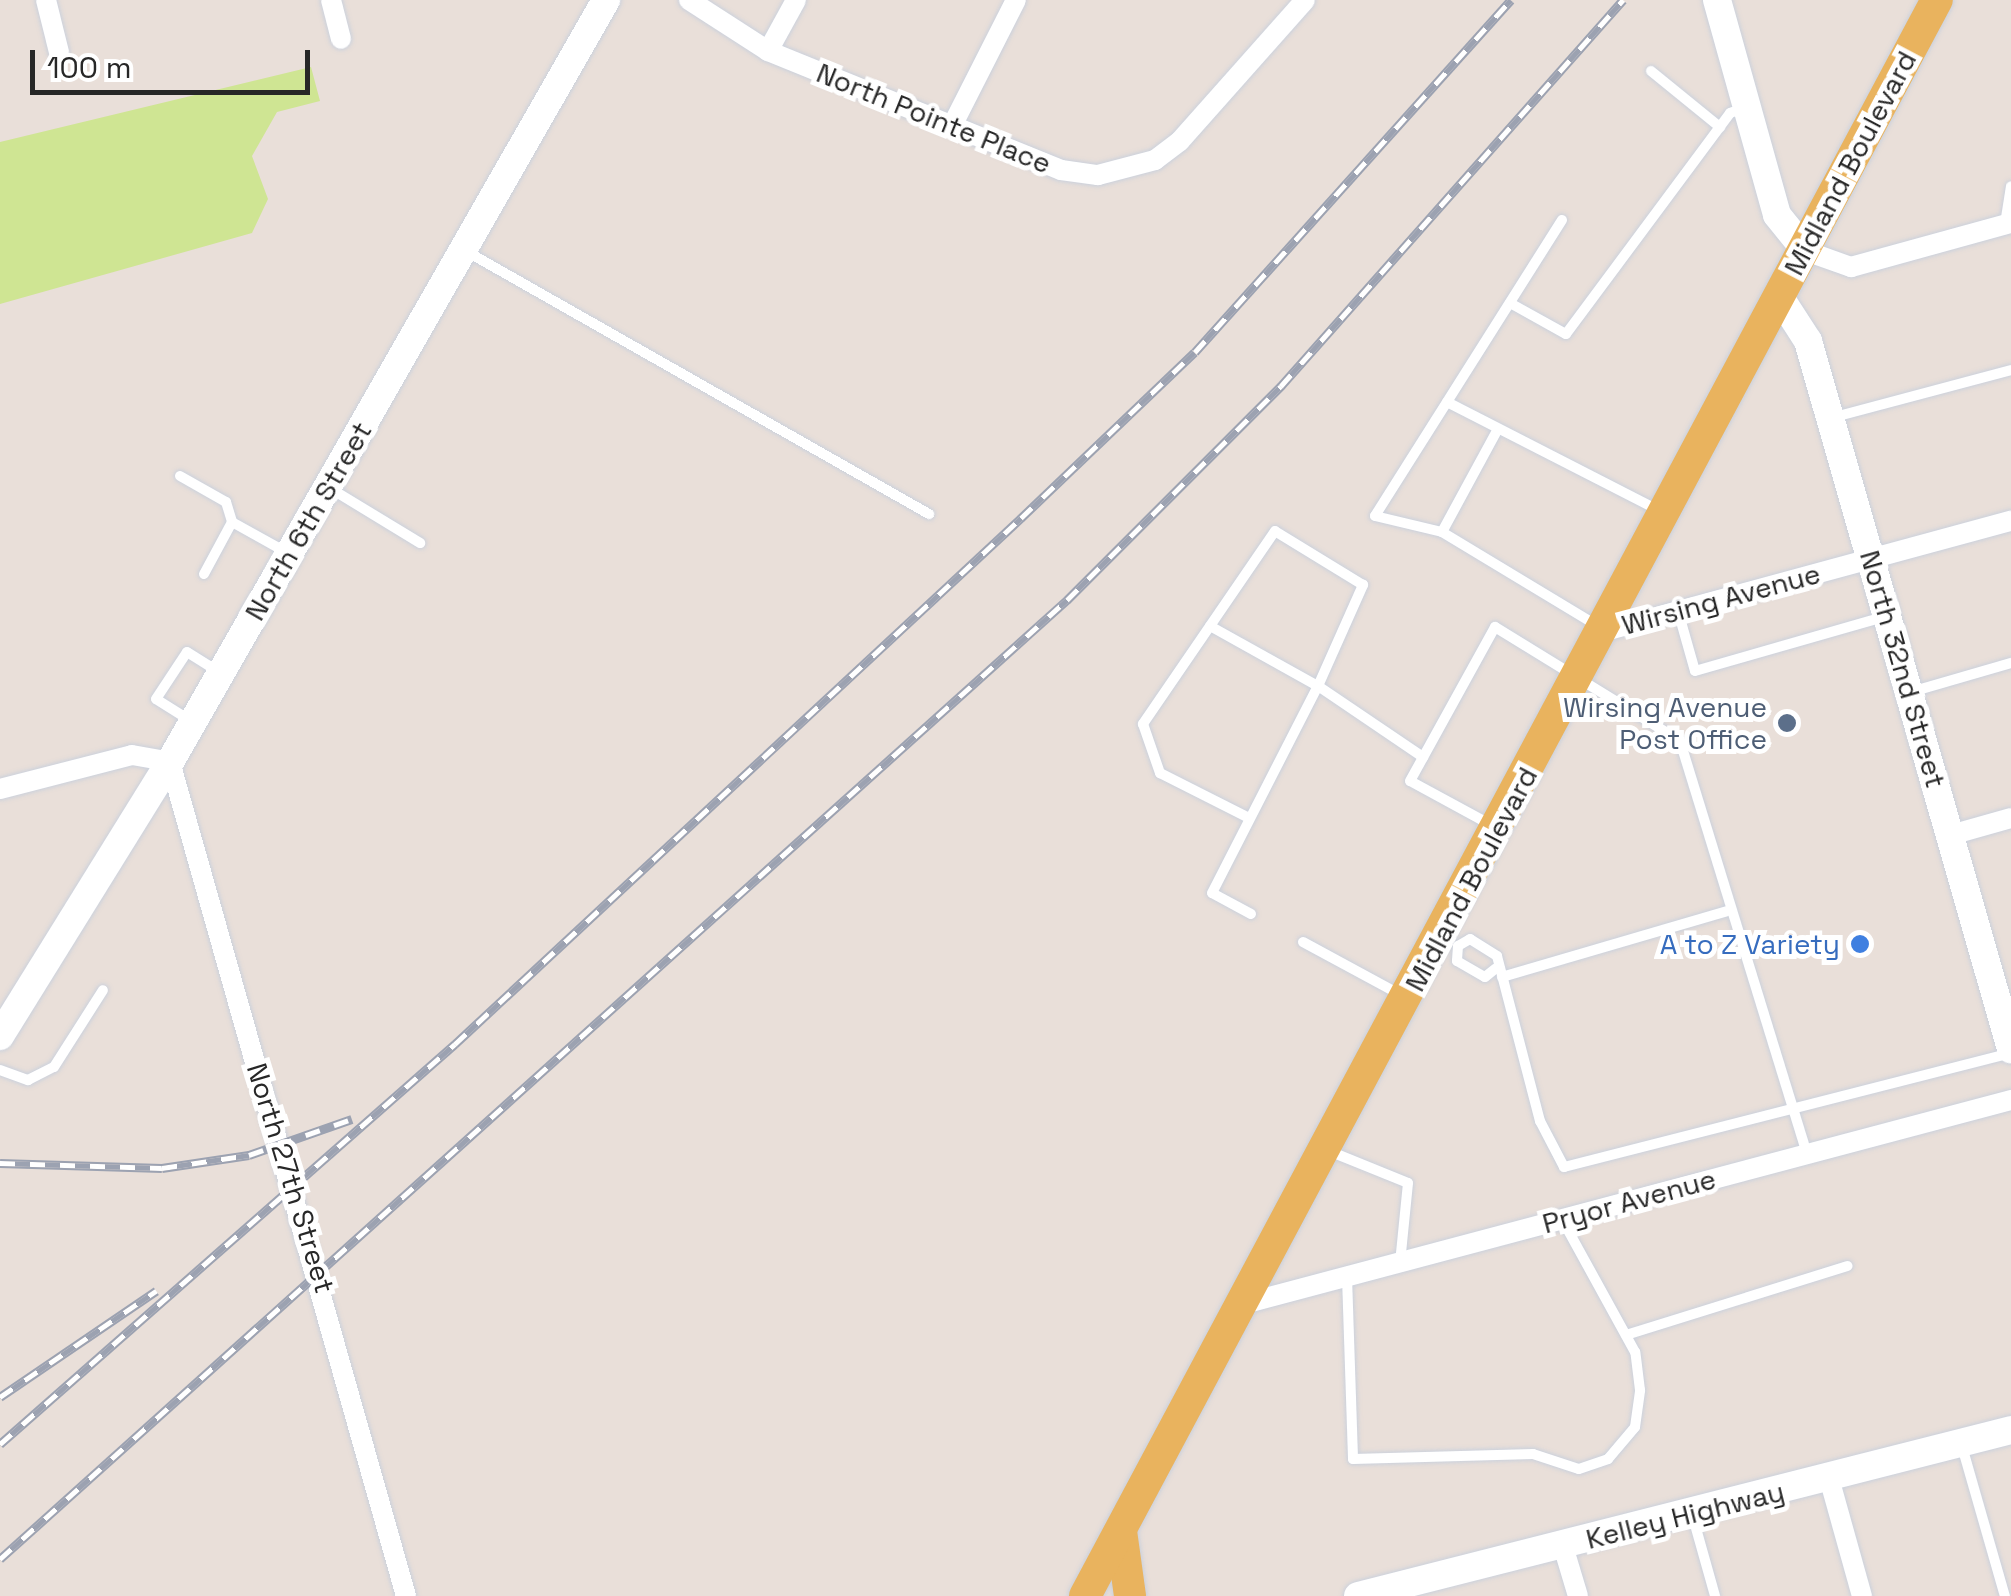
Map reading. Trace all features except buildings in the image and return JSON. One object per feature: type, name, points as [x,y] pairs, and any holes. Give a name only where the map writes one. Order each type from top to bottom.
[{"type":"main road","name":"Midland Boulevard","points":[[1085,1596],[1408,999],[1450,940],[1498,828],[1937,0]]},
{"type":"main road","points":[[1121,1531],[1130,1596]]},
{"type":"street","points":[[46,0],[60,52]]},
{"type":"street","points":[[332,0],[341,39]]},
{"type":"street","name":"North 6th Street","points":[[0,1036],[170,762],[606,0]]},
{"type":"street","name":"North Pointe Place","points":[[689,0],[768,51],[1061,170],[1098,174],[1155,160],[1304,0]]},
{"type":"street","points":[[768,51],[796,0]]},
{"type":"street","points":[[952,126],[1016,0]]},
{"type":"street","points":[[1718,0],[1777,215],[1806,251],[1851,267],[2008,223]]},
{"type":"street","name":"North 32nd Street","points":[[1778,296],[1808,341],[2011,1051]]},
{"type":"street","name":"Wirsing Avenue","points":[[1605,630],[2011,520]]},
{"type":"street","points":[[0,790],[132,755],[170,762]]},
{"type":"street","name":"North 27th Street","points":[[170,762],[406,1596]]},
{"type":"street","points":[[1951,835],[2011,818]]},
{"type":"street","name":"Pryor Avenue","points":[[1247,1302],[2011,1100]]},
{"type":"street","name":"Kelley Highway","points":[[1358,1596],[1435,1587],[1563,1546],[2011,1430]]},
{"type":"street","points":[[1829,1478],[1862,1596]]},
{"type":"street","points":[[1563,1546],[1578,1596]]},
{"type":"lane","points":[[1652,71],[1720,127]]},
{"type":"lane","points":[[1510,302],[1566,334],[1720,127],[1746,108]]},
{"type":"lane","points":[[2008,223],[2011,186]]},
{"type":"lane","points":[[1562,220],[1376,516],[1442,532],[1605,630]]},
{"type":"lane","points":[[463,250],[929,514]]},
{"type":"lane","points":[[1830,418],[2011,370]]},
{"type":"lane","points":[[1447,402],[1666,514]]},
{"type":"lane","points":[[1442,532],[1498,429]]},
{"type":"lane","points":[[180,476],[226,502],[232,522],[289,554]]},
{"type":"lane","points":[[328,486],[420,543]]},
{"type":"lane","points":[[204,574],[232,522]]},
{"type":"lane","points":[[1248,817],[1160,773],[1143,724],[1275,530],[1363,585],[1318,686],[1212,892],[1252,914]]},
{"type":"lane","points":[[1678,611],[1695,670],[1888,616]]},
{"type":"lane","points":[[1210,626],[1318,686],[1424,758]]},
{"type":"lane","points":[[1498,828],[1410,781],[1495,627],[1580,675],[1680,742],[1727,911],[1789,1107],[1808,1154]]},
{"type":"lane","points":[[192,722],[156,698],[187,652],[220,673]]},
{"type":"lane","points":[[1910,692],[2011,663]]},
{"type":"lane","points":[[1727,911],[1498,973],[1484,977],[1458,961],[1450,940],[1470,939],[1497,956],[1498,973],[1540,1122],[1564,1167],[2011,1051]]},
{"type":"lane","points":[[1303,942],[1408,999]]},
{"type":"lane","points":[[0,1070],[28,1080],[54,1067],[103,990]]},
{"type":"lane","points":[[1328,1150],[1408,1183],[1400,1263]]},
{"type":"lane","points":[[1348,1277],[1353,1459],[1533,1454],[1579,1469],[1608,1459],[1635,1427],[1640,1390],[1626,1335],[1562,1219]]},
{"type":"lane","points":[[1626,1335],[1848,1266]]},
{"type":"lane","points":[[1961,1443],[2005,1596]]},
{"type":"lane","points":[[1692,1513],[1715,1596]]},
{"type":"green space","points":[[311,67],[320,101],[277,112],[252,156],[268,199],[252,233],[0,304],[0,142]]},
{"type":"railway","points":[[0,1444],[455,1044],[1195,352],[1511,0]]},
{"type":"railway","points":[[0,1559],[1067,600],[1281,386],[1623,0]]},
{"type":"railway","points":[[0,1163],[162,1168],[249,1155],[352,1119]]},
{"type":"railway","points":[[0,1397],[156,1291]]},
{"type":"place","name":"Wirsing Avenue Post Office","points":[[1787,723]]},
{"type":"place","name":"A to Z Variety","points":[[1860,944]]}]
